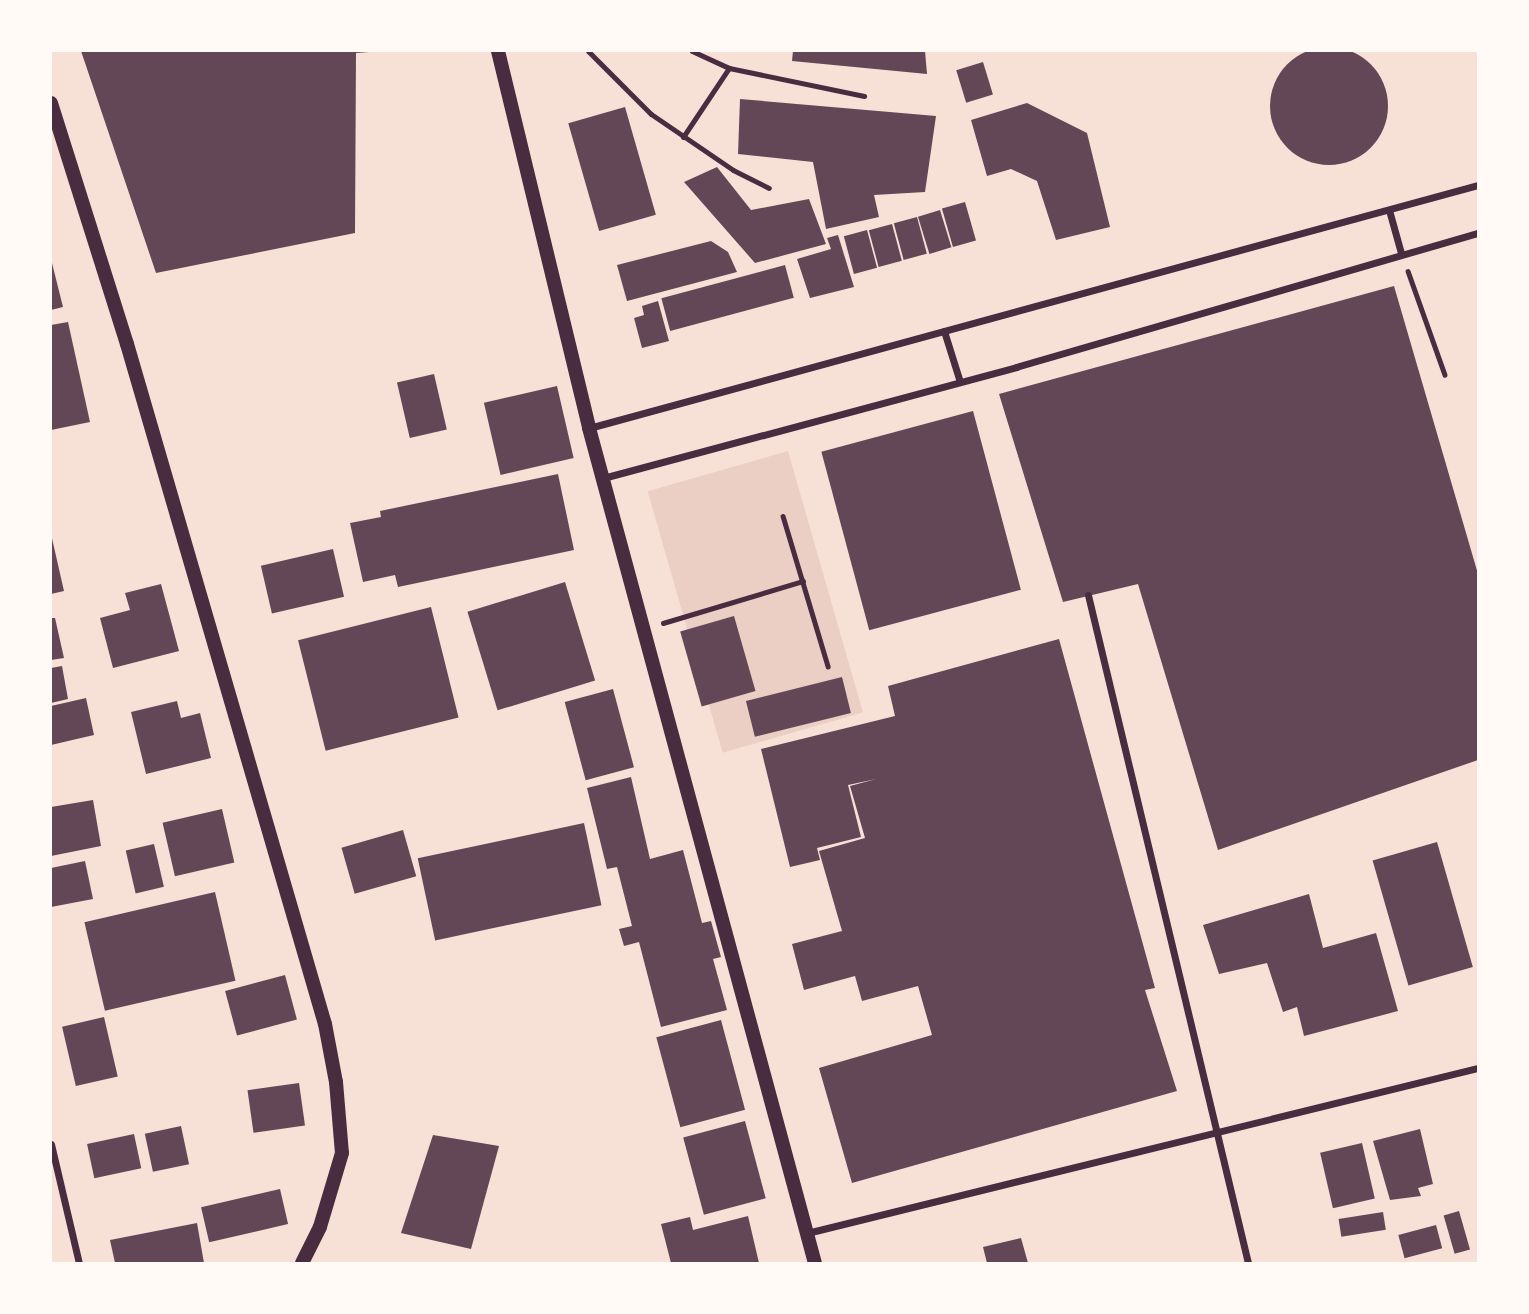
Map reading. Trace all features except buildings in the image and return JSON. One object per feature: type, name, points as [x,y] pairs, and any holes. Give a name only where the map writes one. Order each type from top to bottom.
[{"type":"main road","points":[[498,51],[589,428],[816,1263]]},
{"type":"main road","points":[[51,103],[131,357],[325,1024],[336,1082],[342,1153],[320,1227],[302,1263]]},
{"type":"street","points":[[589,428],[1478,185]]},
{"type":"street","points":[[1389,210],[1401,253]]},
{"type":"street","points":[[603,479],[960,382],[1478,233]]},
{"type":"street","points":[[944,331],[960,382]]},
{"type":"street","points":[[1088,595],[1248,1263]]},
{"type":"street","points":[[807,1233],[1216,1135],[1478,1068]]},
{"type":"street","points":[[51,1144],[79,1263]]},
{"type":"lane","points":[[588,51],[651,114],[683,137],[769,188]]},
{"type":"lane","points":[[692,51],[729,68],[864,96]]},
{"type":"lane","points":[[683,137],[729,68]]},
{"type":"path","points":[[1401,253],[1445,375]]},
{"type":"path","points":[[783,516],[828,666]]},
{"type":"path","points":[[642,630],[803,581]]},
{"type":"shaded area","points":[[788,451],[863,712],[723,753],[648,491]]}]
